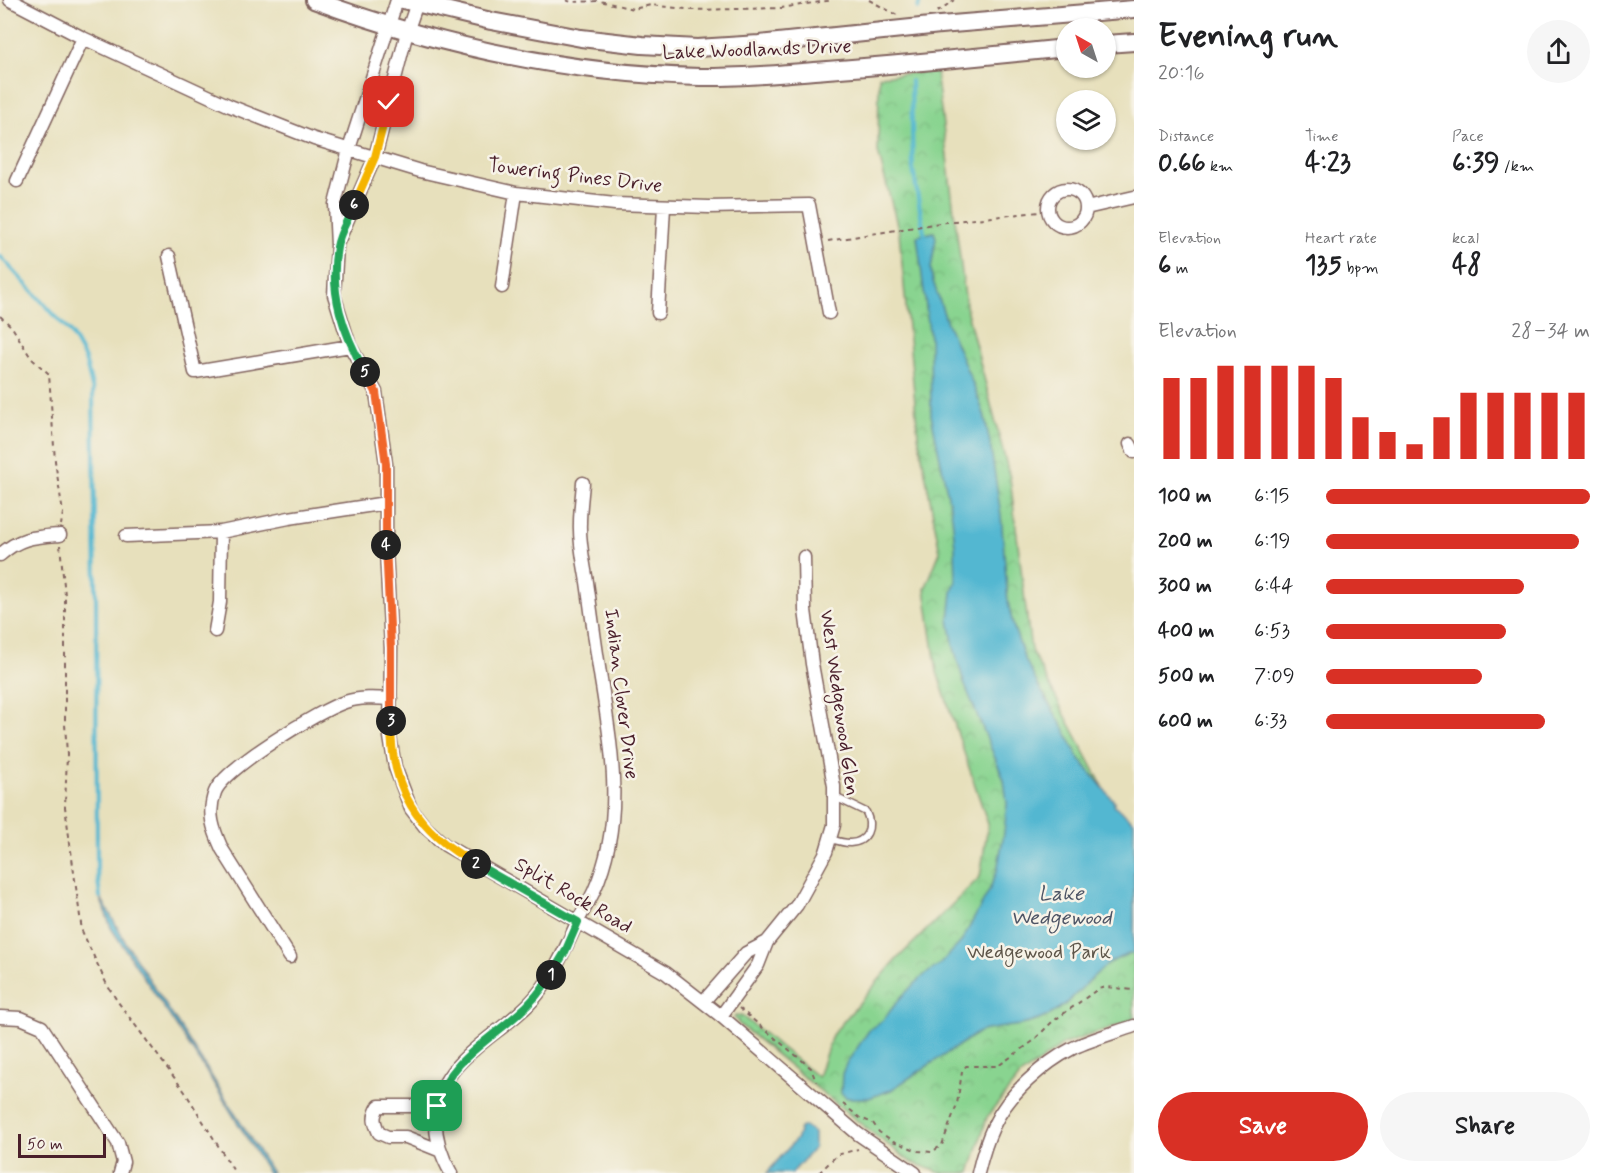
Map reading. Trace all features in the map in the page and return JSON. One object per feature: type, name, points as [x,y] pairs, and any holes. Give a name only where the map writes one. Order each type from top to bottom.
[{"type":"main road","name":"Lake Woodlands Drive","points":[[314,0],[407,32],[518,58],[637,75],[702,77],[757,75],[884,66],[1056,49]]},
{"type":"main road","name":"Lake Woodlands Drive","points":[[413,1],[491,21],[581,38],[697,48],[1134,9]]},
{"type":"main road","points":[[1116,43],[1134,42]]},
{"type":"street","name":"Towering Pines Drive","points":[[10,0],[83,38],[230,106],[314,140],[420,171],[516,193],[664,207],[809,204],[829,313]]},
{"type":"street","name":"Split Rock Road","points":[[397,0],[349,149],[335,204],[337,246],[334,295],[350,346],[376,392],[386,464],[390,737],[395,766],[411,809],[424,826],[445,845],[666,973],[721,1016],[867,1141],[915,1173]]},
{"type":"street","name":"Split Rock Road","points":[[337,246],[375,157],[413,1]]},
{"type":"street","points":[[17,181],[83,38]]},
{"type":"street","points":[[1065,188],[1078,191],[1085,201],[1086,208],[1082,220],[1072,226],[1065,227],[1054,222],[1048,211],[1050,198],[1065,188]]},
{"type":"street","points":[[502,287],[516,193]]},
{"type":"street","points":[[1086,208],[1134,197]]},
{"type":"street","points":[[658,313],[664,207]]},
{"type":"street","points":[[168,256],[195,372],[350,346]]},
{"type":"street","name":"Indian Clover Drive","points":[[451,1173],[441,1151],[435,1123],[439,1093],[462,1061],[536,997],[565,952],[604,867],[609,846],[615,811],[612,750],[579,525],[583,483]]},
{"type":"street","points":[[126,536],[221,532],[289,518],[386,503]]},
{"type":"street","points":[[215,631],[220,602],[221,532]]},
{"type":"street","points":[[0,555],[10,546],[30,537],[60,535]]},
{"type":"street","name":"West Wedgewood Glen","points":[[702,1002],[746,953],[766,942],[797,905],[817,871],[831,839],[835,797],[805,610],[804,557]]},
{"type":"street","points":[[290,957],[222,849],[213,830],[210,815],[215,790],[235,768],[321,712],[347,701],[370,698],[391,699]]},
{"type":"street","name":"West Wedgewood Glen","points":[[721,1016],[758,966],[766,942]]},
{"type":"street","points":[[0,1017],[21,1018],[42,1027],[118,1143],[122,1168]]},
{"type":"street","points":[[978,1173],[984,1148],[995,1122],[1024,1084],[1058,1056],[1075,1047],[1134,1026]]},
{"type":"street","points":[[437,1106],[379,1106],[374,1113],[374,1120],[379,1133],[388,1137],[406,1137],[441,1151]]},
{"type":"lane","points":[[831,839],[848,843],[860,841],[868,832],[870,821],[866,812],[835,797]]},
{"type":"path","points":[[566,0],[571,2],[600,1],[633,9],[651,5],[693,10],[781,8],[833,0]]},
{"type":"path","points":[[870,0],[903,18]]},
{"type":"path","points":[[934,14],[954,0]]},
{"type":"path","points":[[816,243],[946,222],[1048,211]]},
{"type":"path","points":[[0,316],[12,327],[31,358],[49,374],[54,461],[63,513],[60,556],[65,595],[67,754],[65,807],[82,931],[107,985],[185,1092],[235,1173]]},
{"type":"path","points":[[843,1104],[860,1118],[873,1123],[879,1132],[893,1141],[918,1151],[932,1152],[942,1146],[957,1104],[962,1072],[966,1066],[999,1066],[1098,988],[1134,990]]},
{"type":"path","points":[[732,1002],[811,1068],[817,1085]]},
{"type":"path","points":[[819,1173],[837,1155],[858,1149],[879,1132]]},
{"type":"green space","name":"Wedgewood Park","points":[[936,71],[967,312],[1010,478],[1031,650],[1134,846],[1134,1020],[1064,1044],[1020,1076],[987,1117],[970,1173],[941,1173],[911,1162],[867,1129],[739,1024],[734,1017],[742,1016],[818,1077],[832,1035],[895,961],[980,877],[988,824],[937,672],[925,589],[940,552],[918,435],[899,232],[878,152],[879,76]]},
{"type":"water","name":"Lake Wedgewood","points":[[934,232],[936,238],[931,269],[932,278],[947,323],[984,414],[990,443],[1001,515],[1008,602],[1013,625],[1024,657],[1078,757],[1114,801],[1114,805],[1134,822],[1134,953],[1109,963],[1060,1009],[1048,1016],[1031,1023],[979,1032],[891,1090],[869,1098],[847,1098],[841,1093],[842,1074],[846,1064],[870,1029],[883,1020],[901,997],[923,976],[939,965],[961,942],[988,893],[997,871],[1007,804],[1004,780],[964,683],[949,620],[952,592],[956,581],[955,547],[952,516],[931,415],[930,339],[917,236]]},
{"type":"water","points":[[99,894],[127,945],[272,1173],[268,1173],[208,1074],[111,928]]},
{"type":"water","points":[[805,1126],[814,1133],[814,1148],[792,1173],[767,1173],[797,1138],[800,1128]]},
{"type":"waterway","points":[[918,9],[920,0]]},
{"type":"waterway","points":[[911,81],[913,169],[925,238]]},
{"type":"waterway","points":[[0,256],[70,332],[85,359],[93,391],[97,871],[100,897]]},
{"type":"route","points":[[389,102],[375,157],[337,246],[334,295],[350,346],[376,392],[386,464],[386,550],[391,648],[390,737],[395,766],[411,809],[424,826],[445,845],[578,922],[565,952],[536,997],[462,1061],[439,1093],[437,1106]]}]
